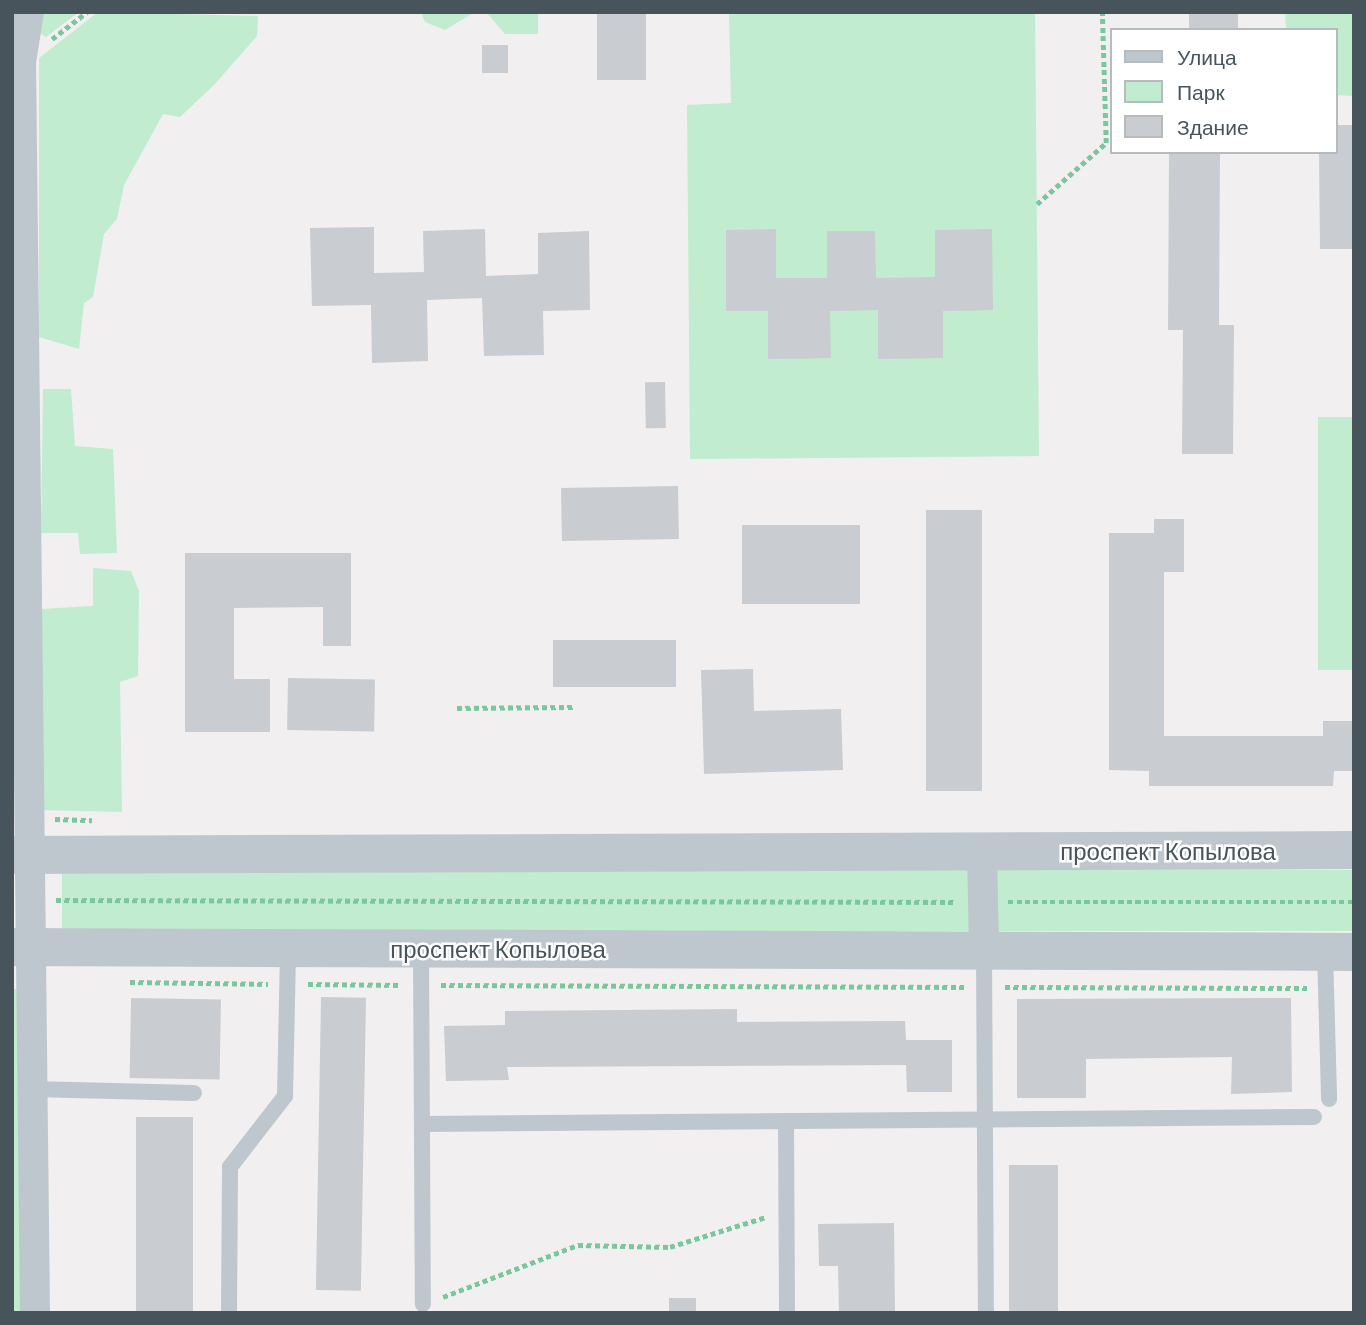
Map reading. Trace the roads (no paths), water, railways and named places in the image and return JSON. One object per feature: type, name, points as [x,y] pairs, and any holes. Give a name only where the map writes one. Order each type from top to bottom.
[{"type":"street","points":[[29,12],[21,62],[21,855],[30,900],[22,947],[32,1089],[35,1313]]},
{"type":"street","name":"проспект Копылова","points":[[21,855],[1354,850]]},
{"type":"street","points":[[982,852],[984,969]]},
{"type":"street","name":"проспект Копылова","points":[[22,947],[288,967],[984,969],[1335,964]]},
{"type":"lane","points":[[1329,1099],[1335,964]]},
{"type":"lane","points":[[229,1313],[230,1167],[285,1096],[288,967]]},
{"type":"lane","points":[[421,967],[422,1304]]},
{"type":"lane","points":[[984,969],[986,1313]]},
{"type":"lane","points":[[32,1089],[194,1093]]},
{"type":"lane","points":[[422,1124],[1314,1117]]},
{"type":"lane","points":[[786,1121],[788,1313]]}]
